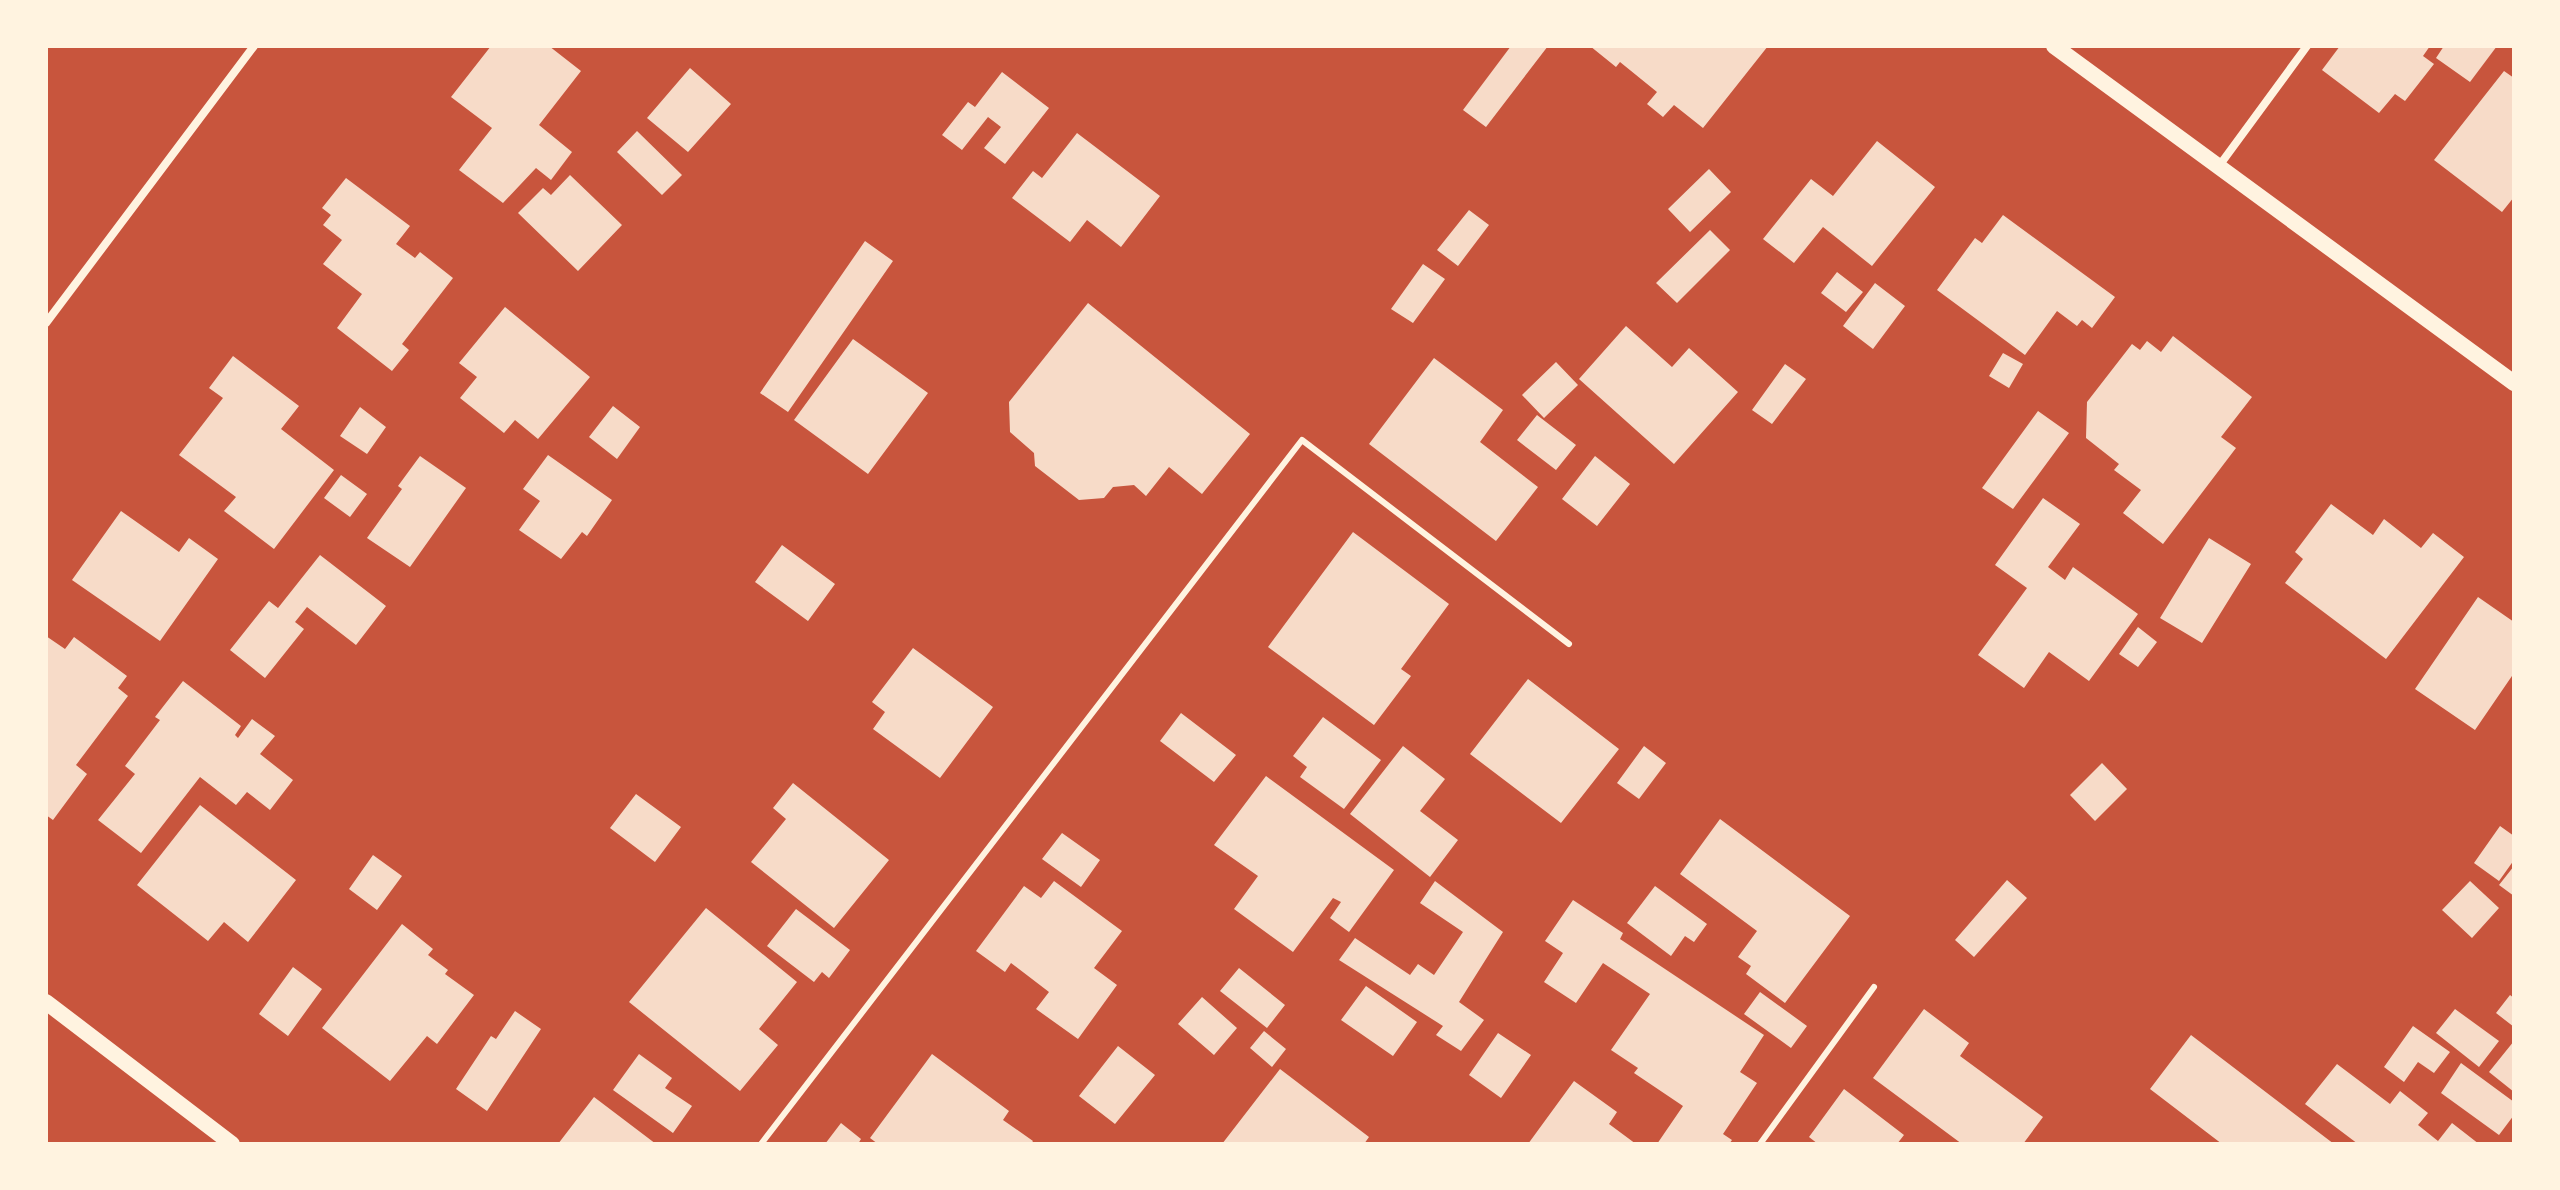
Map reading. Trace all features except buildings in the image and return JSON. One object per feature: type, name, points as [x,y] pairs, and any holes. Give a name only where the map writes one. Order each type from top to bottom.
[{"type":"main road","points":[[2054,46],[2514,383]]},
{"type":"main road","points":[[46,1002],[232,1144]]},
{"type":"street","points":[[46,323],[254,46]]},
{"type":"street","points":[[2219,167],[2307,46]]},
{"type":"lane","points":[[761,1144],[1302,440],[1569,644]]},
{"type":"lane","points":[[1760,1144],[1874,987]]}]
